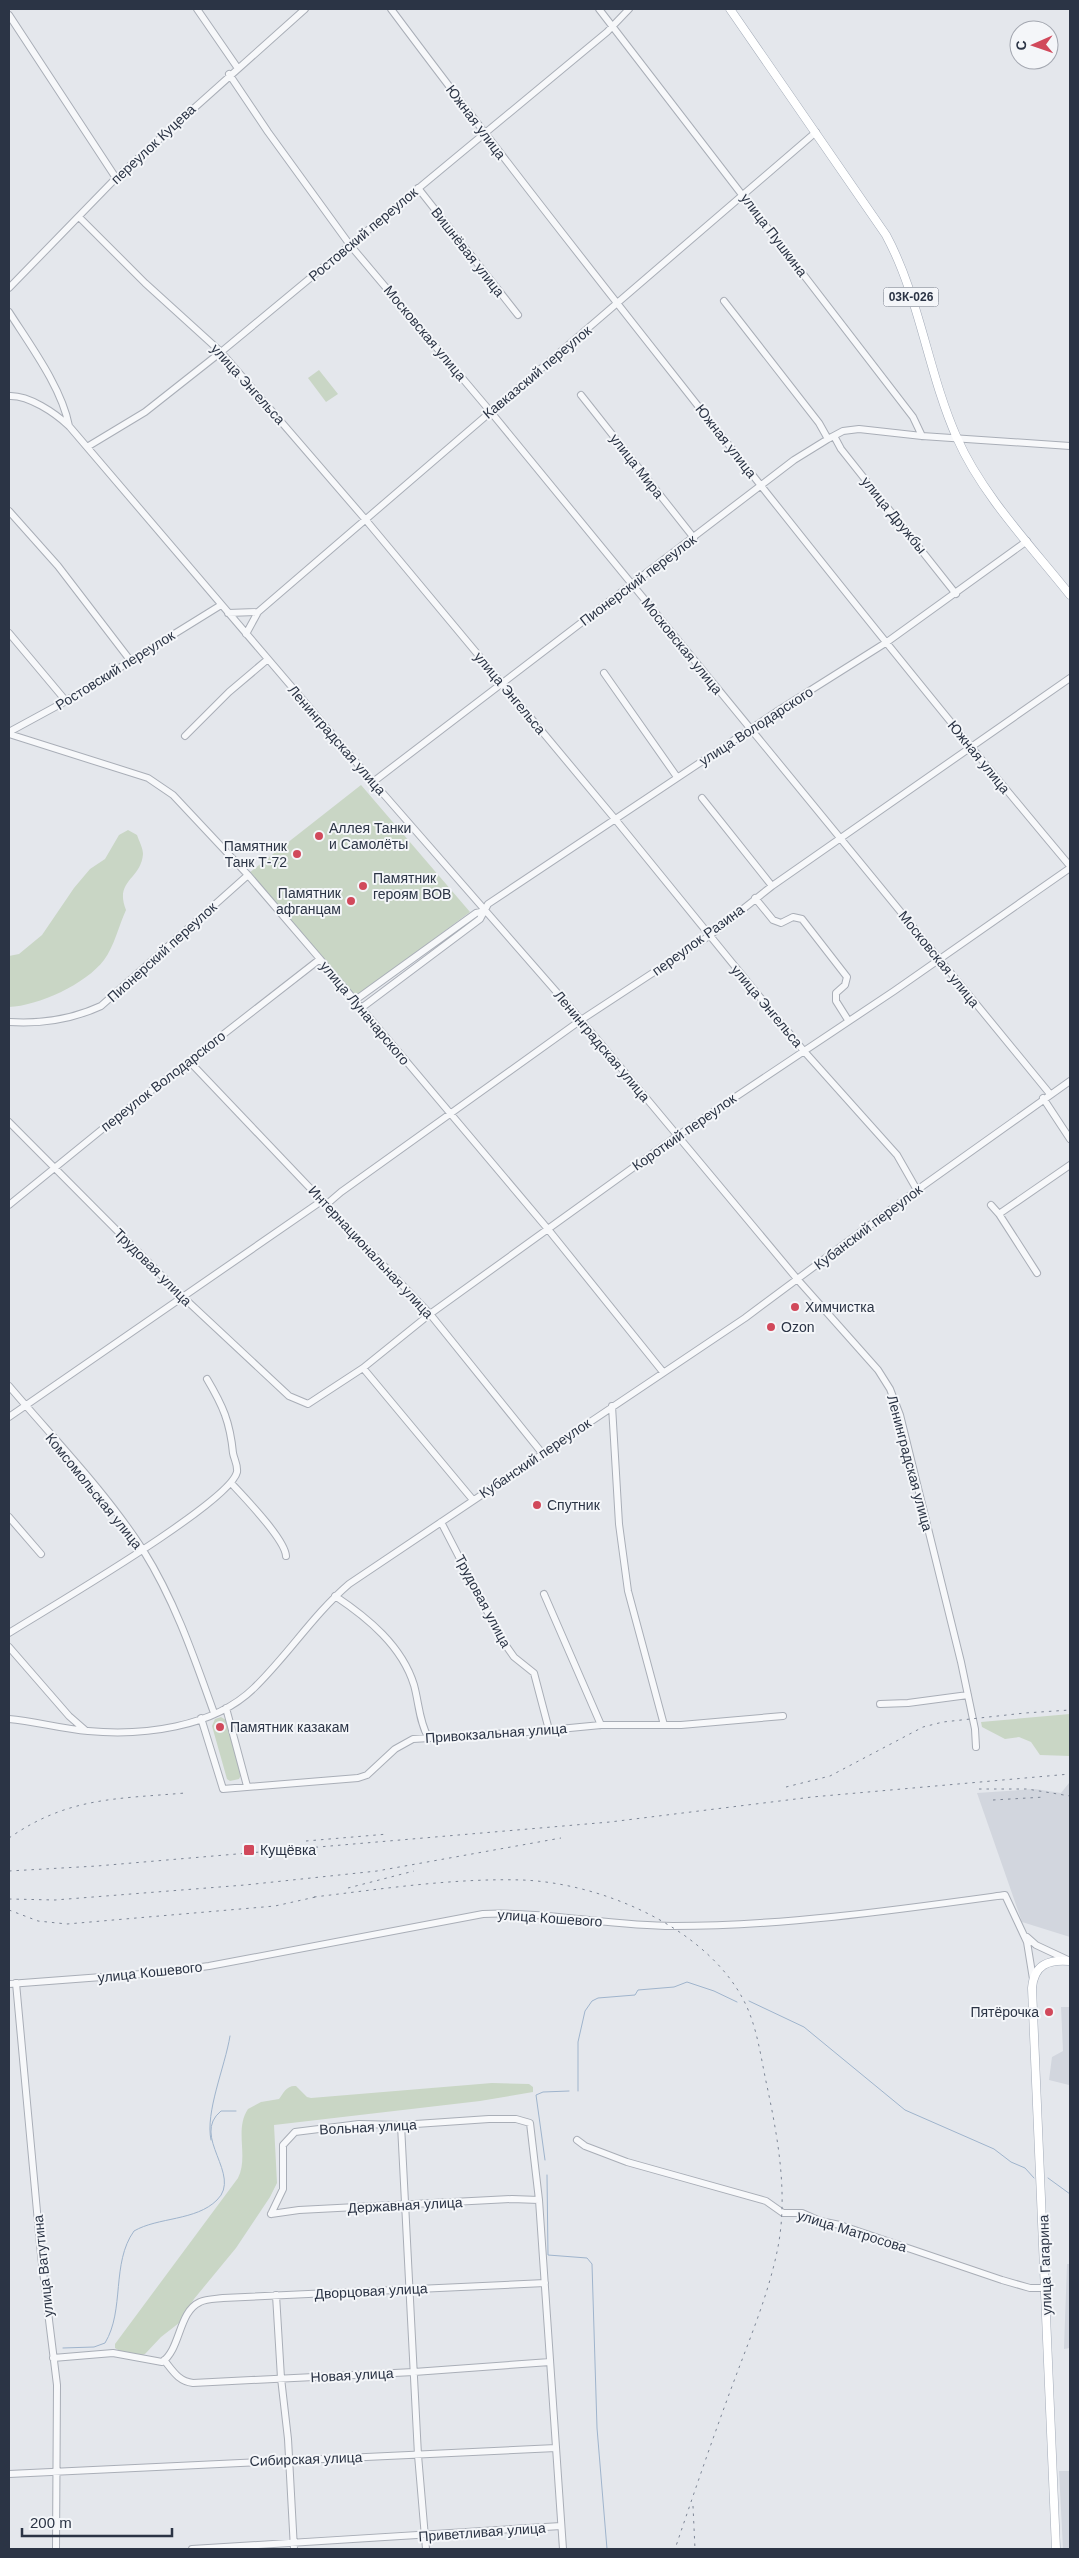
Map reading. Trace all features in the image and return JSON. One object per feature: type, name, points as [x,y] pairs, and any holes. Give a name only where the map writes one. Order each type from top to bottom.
[{"type":"main road","name":"03К-026","points":[[730,9],[877,220],[893,248],[957,437],[971,464],[1027,541],[1070,595]]},
{"type":"main road","points":[[1033,1981],[1037,1970],[1045,1963],[1070,1961]]},
{"type":"main road","name":"улица Гагарина","points":[[1033,1981],[1056,2549]]},
{"type":"street","points":[[14,9],[9,14],[116,178]]},
{"type":"street","points":[[197,9],[237,67]]},
{"type":"street","name":"переулок Куцева","points":[[9,288],[116,178],[229,74],[305,9]]},
{"type":"street","name":"Южная улица","points":[[391,9],[484,134],[761,486],[971,748],[1070,867]]},
{"type":"street","name":"улица Пушкина","points":[[599,9],[913,417],[922,436]]},
{"type":"street","name":"Ростовский переулок","points":[[87,447],[145,412],[222,352],[484,134],[629,9]]},
{"type":"street","name":"Московская улица","points":[[229,74],[268,132],[350,245],[490,411],[1050,1094]]},
{"type":"street","name":"Кавказский переулок","points":[[246,634],[258,612],[816,132]]},
{"type":"street","name":"Вишнёвая улица","points":[[418,188],[518,315]]},
{"type":"street","name":"улица Энгельса","points":[[79,217],[145,283],[222,352],[365,519],[615,819],[708,936],[803,1050],[897,1155],[917,1190]]},
{"type":"street","name":"улица Дружбы","points":[[724,301],[956,594]]},
{"type":"street","name":"Ленинградская улица","points":[[9,312],[53,386],[64,408],[69,426]]},
{"type":"street","name":"улица Мира","points":[[580,394],[694,538]]},
{"type":"street","name":"Ленинградская улица","points":[[9,396],[26,399],[59,417],[69,426],[373,782],[581,1020],[798,1280],[878,1370],[890,1389],[900,1415],[968,1695],[976,1747]]},
{"type":"street","name":"Пионерский переулок","points":[[373,782],[794,460],[831,437],[859,429],[922,436]]},
{"type":"street","points":[[922,436],[1070,446]]},
{"type":"street","points":[[9,511],[58,566],[130,660]]},
{"type":"street","name":"улица Володарского","points":[[360,1009],[480,919],[488,904],[677,777],[887,642],[1027,541]]},
{"type":"street","name":"Ростовский переулок","points":[[9,733],[66,701],[221,605]]},
{"type":"street","points":[[228,613],[258,612]]},
{"type":"street","points":[[9,633],[66,701]]},
{"type":"street","points":[[185,736],[229,692],[268,659]]},
{"type":"street","points":[[604,673],[677,777]]},
{"type":"street","name":"переулок Разина","points":[[9,1417],[341,1192],[581,1020],[708,936],[755,898],[1070,678]]},
{"type":"street","name":"улица Луначарского","points":[[9,733],[148,778],[173,795],[248,875],[320,959],[354,1002],[547,1228],[663,1372]]},
{"type":"street","points":[[702,798],[772,886]]},
{"type":"street","name":"Короткий переулок","points":[[304,1404],[308,1404],[363,1368],[430,1314],[677,1136],[803,1050],[894,991],[1070,867]]},
{"type":"street","name":"Пионерский переулок","points":[[9,1022],[56,1020],[87,1013],[101,1006],[248,875]]},
{"type":"street","points":[[755,898],[773,920],[781,923],[793,917],[802,919],[847,977],[845,985],[836,993],[836,1001],[848,1020]]},
{"type":"street","name":"улица Володарского","points":[[354,1002],[476,913],[485,911]]},
{"type":"street","name":"переулок Володарского","points":[[9,1205],[320,959]]},
{"type":"street","name":"Интернациональная улица","points":[[189,1061],[430,1314],[542,1452]]},
{"type":"street","name":"Кубанский переулок","points":[[9,1719],[87,1731],[143,1731],[201,1718],[226,1708],[252,1690],[270,1672],[318,1613],[336,1596],[542,1452],[745,1318],[1043,1098],[1069,1083]]},
{"type":"street","points":[[1043,1098],[1070,1139]]},
{"type":"street","name":"Трудовая улица","points":[[9,1122],[184,1298],[289,1396],[304,1404]]},
{"type":"street","points":[[999,1214],[1070,1165]]},
{"type":"street","points":[[991,1206],[999,1214],[1037,1273]]},
{"type":"street","points":[[363,1368],[473,1500]]},
{"type":"street","points":[[9,1633],[189,1520],[231,1483],[237,1472],[237,1465],[230,1426],[224,1409],[207,1379]]},
{"type":"street","name":"Комсомольская улица","points":[[9,1386],[103,1498],[142,1549],[180,1620],[214,1713]]},
{"type":"street","points":[[612,1406],[619,1524],[628,1591],[664,1725]]},
{"type":"street","points":[[231,1483],[271,1528],[283,1544],[286,1556]]},
{"type":"street","points":[[9,1517],[40,1554]]},
{"type":"street","name":"Трудовая улица","points":[[441,1522],[502,1640],[514,1657],[534,1673],[549,1730]]},
{"type":"street","points":[[544,1594],[601,1725]]},
{"type":"street","points":[[336,1596],[373,1624],[401,1657],[414,1686],[422,1728],[428,1737]]},
{"type":"street","points":[[9,1646],[69,1716],[87,1731]]},
{"type":"street","points":[[880,1704],[908,1703],[968,1695]]},
{"type":"street","points":[[226,1708],[247,1786]]},
{"type":"street","name":"Привокзальная улица","points":[[201,1718],[223,1789],[358,1778],[367,1775],[404,1743],[428,1737],[601,1725],[732,1722],[783,1716]]},
{"type":"street","name":"улица Гагарина","points":[[1005,1895],[1024,1934],[1033,1968],[1033,1981]]},
{"type":"street","name":"улица Кошевого","points":[[12,1984],[156,1973],[209,1966],[483,1914],[524,1914],[660,1926],[694,1926],[817,1918],[1005,1895]]},
{"type":"street","points":[[1024,1934],[1036,1945],[1070,1961]]},
{"type":"street","name":"улица Ватутина","points":[[12,1984],[57,2392],[56,2549]]},
{"type":"street","name":"Вольная улица","points":[[271,2214],[282,2189],[282,2150],[290,2135],[301,2131],[359,2124],[401,2125],[489,2119],[516,2119],[530,2123],[539,2200]]},
{"type":"street","points":[[401,2125],[418,2455],[426,2549]]},
{"type":"street","name":"улица Матросова","points":[[577,2140],[585,2146],[627,2162],[766,2201],[783,2213],[808,2215],[820,2221],[840,2225],[1002,2280],[1030,2288],[1046,2288]]},
{"type":"street","name":"Державная улица","points":[[271,2214],[293,2210],[512,2199],[539,2200]]},
{"type":"street","points":[[539,2200],[563,2549]]},
{"type":"street","name":"Дворцовая улица","points":[[164,2360],[189,2313],[198,2303],[223,2298],[545,2283]]},
{"type":"street","points":[[276,2295],[294,2546]]},
{"type":"street","points":[[53,2358],[113,2353],[148,2361],[164,2360]]},
{"type":"street","name":"Новая улица","points":[[164,2360],[184,2382],[414,2372],[550,2362]]},
{"type":"street","name":"Сибирская улица","points":[[9,2474],[57,2473],[289,2459],[556,2448]]},
{"type":"street","name":"Приветливая улица","points":[[192,2549],[294,2546],[562,2526]]},
{"type":"shaded area","points":[[1069,1783],[1070,1937],[1022,1922],[977,1793],[1035,1789],[1061,1793]]},
{"type":"shaded area","points":[[1061,2007],[1070,2007],[1070,2092],[1069,2085],[1049,2080],[1052,2057],[1063,2051]]},
{"type":"shaded area","points":[[1067,2264],[1070,2264],[1070,2348],[1064,2349]]},
{"type":"shaded area","points":[[1059,2471],[1070,2471],[1070,2549],[1063,2549]]},
{"type":"green space","points":[[319,370],[338,394],[326,402],[308,378]]},
{"type":"green space","points":[[361,785],[470,912],[356,997],[249,873]]},
{"type":"green space","points":[[128,830],[137,835],[143,854],[138,870],[123,892],[126,910],[108,955],[86,977],[61,992],[34,1003],[9,1007],[9,956],[19,954],[42,935],[74,888],[90,869],[105,859],[119,835]]},
{"type":"green space","points":[[1070,1714],[1070,1756],[1040,1755],[1031,1742],[1019,1737],[1005,1739],[982,1727],[981,1722]]},
{"type":"green space","points":[[221,1717],[226,1720],[241,1775],[239,1779],[230,1781],[227,1779],[212,1726],[215,1719]]},
{"type":"green space","points":[[492,2083],[529,2084],[533,2087],[533,2092],[480,2101],[274,2125],[277,2183],[270,2197],[236,2248],[194,2299],[179,2323],[161,2337],[145,2354],[130,2354],[115,2348],[115,2344],[238,2178],[242,2161],[242,2126],[248,2109],[261,2102],[279,2099],[286,2090],[293,2086],[296,2086],[307,2097],[311,2098]]},
{"type":"waterway","points":[[578,2091],[578,2042],[585,2011],[592,2001],[598,1998],[635,1995],[638,1990],[674,1987],[687,1982],[714,1991],[737,2002]]},
{"type":"waterway","points":[[749,2001],[804,2027],[905,2110],[994,2149],[1011,2162],[1025,2168],[1034,2178]]},
{"type":"waterway","points":[[211,2140],[210,2129],[213,2103],[230,2036]]},
{"type":"waterway","points":[[545,2160],[536,2095],[543,2092],[569,2091]]},
{"type":"waterway","points":[[63,2348],[94,2347],[105,2343],[115,2316],[123,2257],[134,2231],[154,2223],[199,2212],[217,2200],[223,2190],[224,2179],[222,2167],[213,2144],[211,2132],[213,2121],[221,2111],[236,2111]]},
{"type":"waterway","points":[[547,2175],[548,2255],[587,2258],[592,2264],[597,2428],[607,2549]]},
{"type":"waterway","points":[[1048,2178],[1070,2194]]},
{"type":"railway","points":[[786,1787],[830,1776],[923,1727],[943,1722],[1070,1710]]},
{"type":"railway","points":[[9,1871],[97,1866],[610,1822],[812,1797],[1070,1774]]},
{"type":"railway","points":[[979,1789],[1027,1789],[1070,1796]]},
{"type":"railway","points":[[9,1838],[31,1825],[72,1807],[115,1799],[185,1793]]},
{"type":"railway","points":[[993,1800],[1045,1797]]},
{"type":"railway","points":[[306,1841],[388,1834]]},
{"type":"railway","points":[[9,1899],[55,1900],[245,1885],[377,1871],[561,1838]]},
{"type":"railway","points":[[348,1888],[414,1871]]},
{"type":"railway","points":[[314,1897],[418,1885],[496,1880],[553,1883],[586,1890],[619,1901],[651,1915],[681,1933],[707,1954],[729,1978],[746,2005],[759,2045],[778,2146],[782,2186],[781,2227],[774,2264],[753,2332],[675,2549]]},
{"type":"railway","points":[[9,1910],[38,1921],[67,1924],[275,1906],[320,1896]]},
{"type":"railway","points":[[693,2506],[695,2549]]},
{"type":"place","name":"Аллея Танки и Самолёты","points":[[319,836]]},
{"type":"place","name":"Памятник Танк Т-72","points":[[297,854]]},
{"type":"place","name":"Памятник героям ВОВ","points":[[363,886]]},
{"type":"place","name":"Памятник афганцам","points":[[351,901]]},
{"type":"place","name":"Химчистка","points":[[795,1307]]},
{"type":"place","name":"Ozon","points":[[771,1327]]},
{"type":"place","name":"Спутник","points":[[537,1505]]},
{"type":"place","name":"Памятник казакам","points":[[220,1727]]},
{"type":"place","name":"Кущёвка","points":[[249,1850]]},
{"type":"place","name":"Пятёрочка","points":[[1049,2012]]}]
